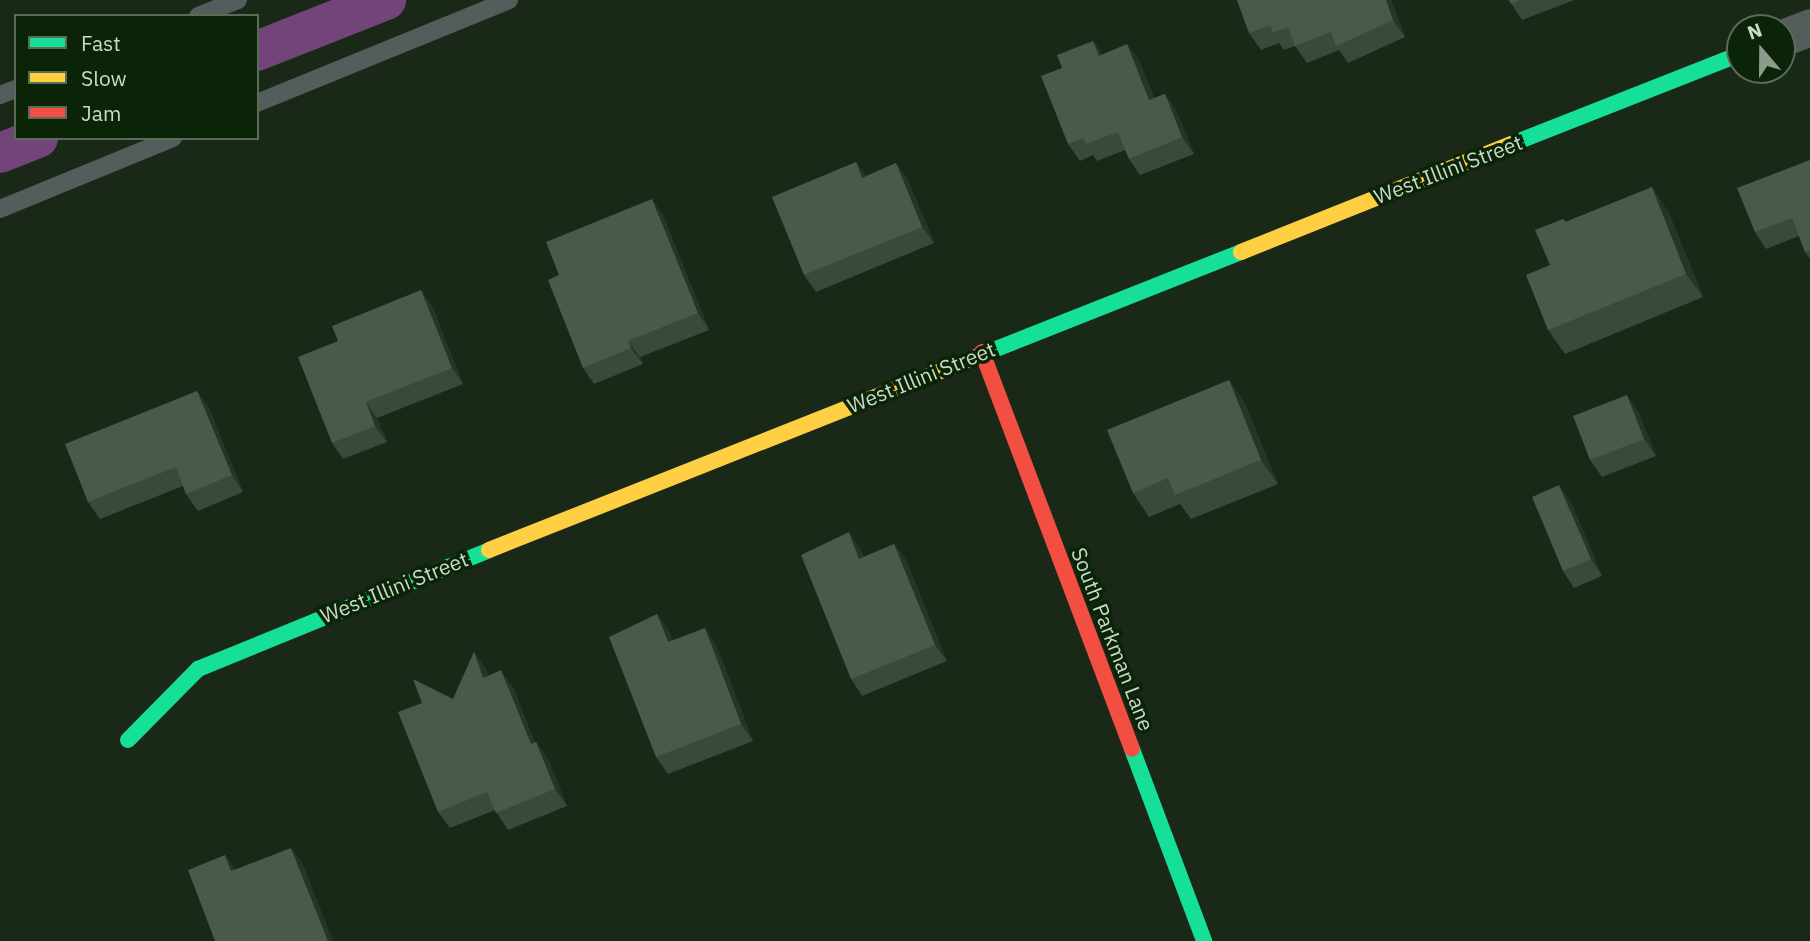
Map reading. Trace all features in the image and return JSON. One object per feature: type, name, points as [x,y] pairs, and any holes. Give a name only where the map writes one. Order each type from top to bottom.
[{"type":"street","name":"West Illini Street","points":[[128,740],[166,697],[218,658],[982,352],[1726,60]]},
{"type":"street","name":"South Parkman Lane","points":[[982,352],[1204,941]]},
{"type":"lane","points":[[203,14],[238,0]]},
{"type":"lane","points":[[259,102],[509,0]]},
{"type":"lane","points":[[0,209],[168,140]]},
{"type":"building","points":[[1237,0],[1386,0],[1393,20],[1336,46],[1331,32],[1295,46],[1288,27],[1273,33],[1270,25],[1249,33]]},
{"type":"building","points":[[1093,41],[1099,56],[1127,44],[1149,100],[1165,94],[1182,137],[1129,159],[1118,132],[1086,144],[1083,138],[1068,144],[1041,76],[1062,68],[1057,55]]},
{"type":"building","points":[[1810,160],[1810,250],[1805,252],[1792,218],[1755,232],[1737,188]]},
{"type":"building","points":[[856,162],[862,178],[896,163],[922,227],[804,275],[772,197]]},
{"type":"building","points":[[1652,187],[1686,274],[1548,330],[1526,275],[1550,265],[1535,230],[1563,219],[1565,222]]},
{"type":"building","points":[[652,199],[698,313],[628,341],[631,348],[583,368],[548,280],[559,275],[546,242]]},
{"type":"building","points":[[421,290],[452,368],[366,402],[375,426],[332,443],[298,357],[338,341],[332,326]]},
{"type":"building","points":[[1229,380],[1261,460],[1175,495],[1168,478],[1133,493],[1107,430]]},
{"type":"building","points":[[197,391],[232,475],[186,494],[176,467],[88,502],[65,444]]},
{"type":"building","points":[[1627,395],[1644,439],[1590,460],[1573,416]]},
{"type":"building","points":[[1559,485],[1591,559],[1563,571],[1532,497]]},
{"type":"building","points":[[849,532],[859,559],[894,544],[935,645],[851,679],[801,555]]},
{"type":"building","points":[[657,614],[668,642],[705,628],[741,724],[656,757],[609,637]]},
{"type":"building","points":[[474,652],[483,678],[501,670],[531,744],[536,742],[555,789],[496,813],[487,792],[438,812],[398,712],[422,703],[413,679],[453,699]]},
{"type":"building","points":[[291,848],[328,941],[215,941],[188,870],[225,855],[231,871]]},
{"type":"waterway","points":[[259,50],[386,0]]},
{"type":"waterway","points":[[0,153],[33,140]]},
{"type":"traffic: fast","points":[[1514,143],[1726,60]]},
{"type":"traffic: fast","points":[[986,353],[1241,252]]},
{"type":"traffic: fast","points":[[128,740],[198,669],[489,550]]},
{"type":"traffic: fast","points":[[1132,749],[1204,941]]},
{"type":"traffic: slow","points":[[1241,252],[1514,143]]},
{"type":"traffic: slow","points":[[489,550],[986,353]]},
{"type":"traffic: jam","points":[[982,352],[1132,749]]}]
